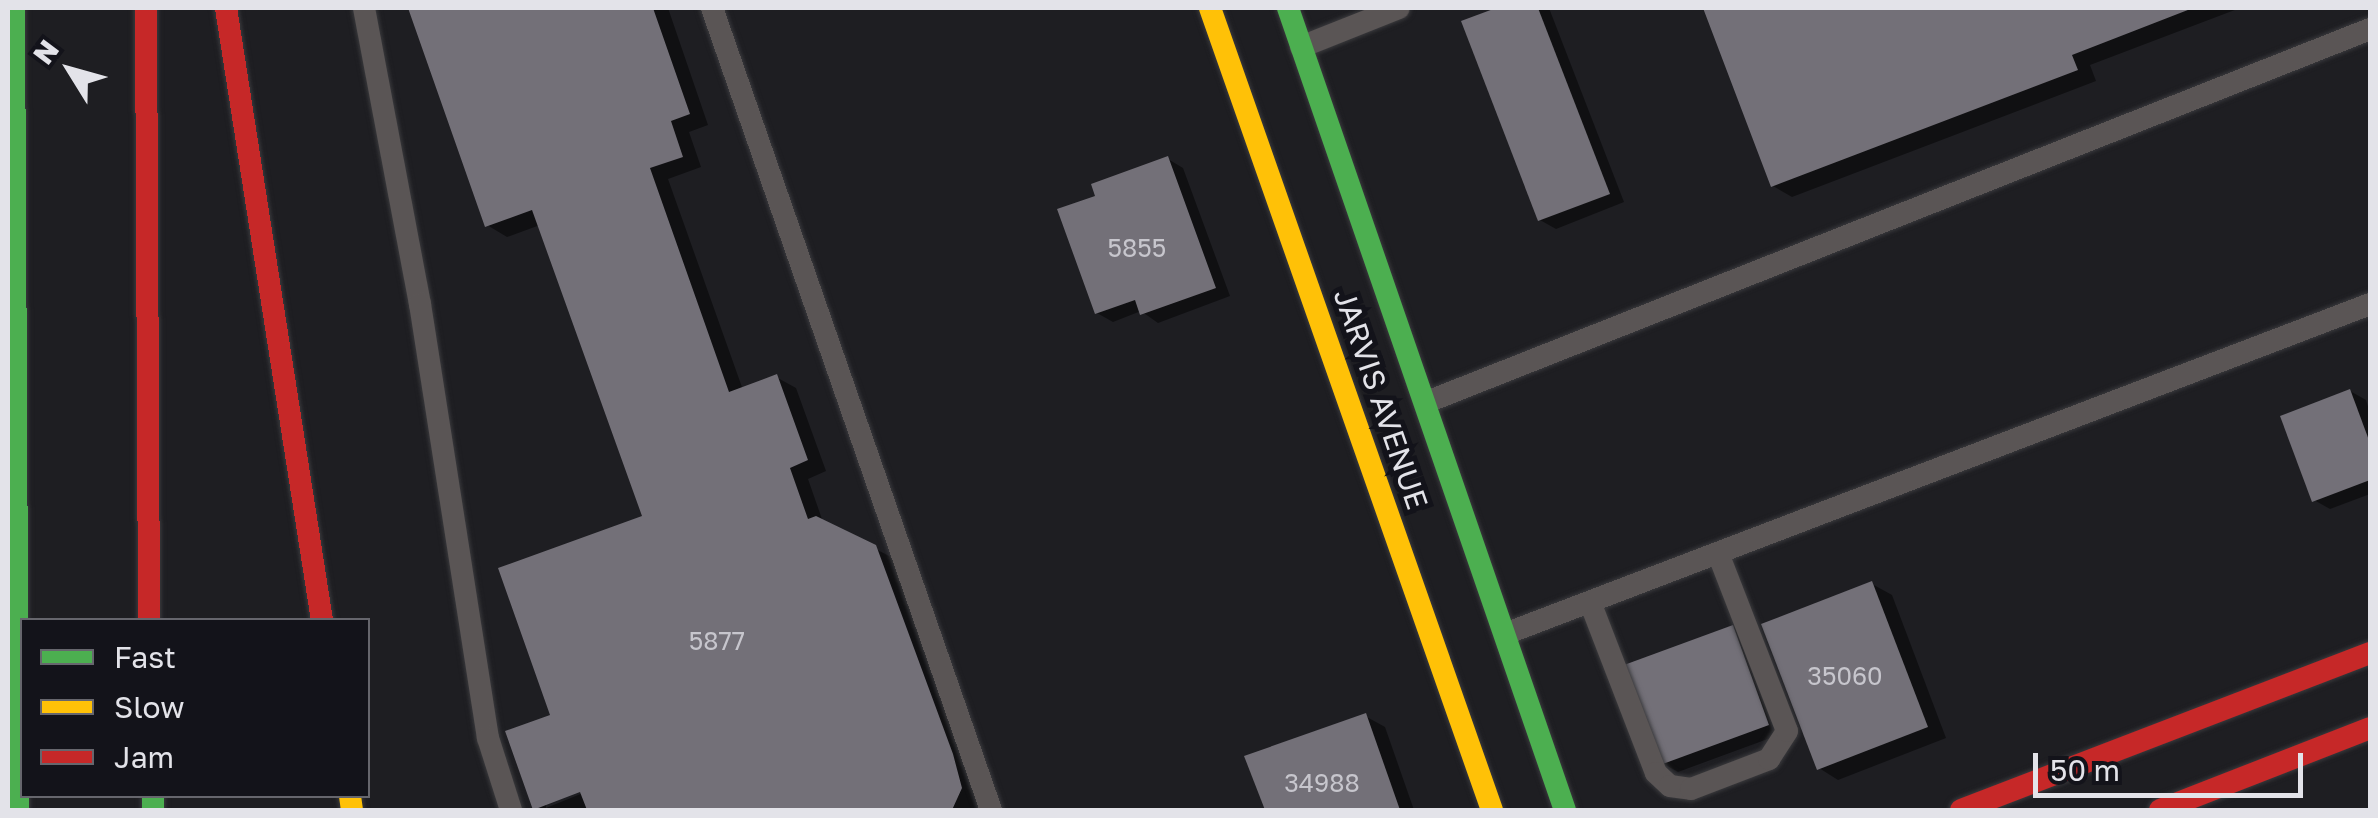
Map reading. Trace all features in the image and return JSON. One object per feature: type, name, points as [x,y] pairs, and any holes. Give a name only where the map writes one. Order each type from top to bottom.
[{"type":"main road","points":[[14,8],[18,810]]},
{"type":"main road","points":[[146,8],[149,618]]},
{"type":"main road","points":[[226,8],[322,618]]},
{"type":"main road","name":"JARVIS AVENUE","points":[[1210,8],[1492,810]]},
{"type":"main road","name":"JARVIS AVENUE","points":[[1288,8],[1427,402],[1501,635],[1564,810]]},
{"type":"main road","points":[[1962,810],[2370,653]]},
{"type":"main road","points":[[2160,810],[2369,734]]},
{"type":"lane","points":[[364,8],[420,304],[488,738],[511,810]]},
{"type":"lane","points":[[712,8],[991,810]]},
{"type":"lane","points":[[1302,47],[1399,8]]},
{"type":"lane","points":[[1427,402],[2370,29]]},
{"type":"lane","points":[[1501,635],[2370,304]]},
{"type":"lane","points":[[1590,602],[1656,773],[1680,789],[1769,759],[1784,742],[1787,731],[1718,553]]},
{"type":"building","points":[[408,8],[653,8],[690,114],[671,121],[683,157],[650,168],[729,392],[777,374],[808,460],[790,468],[808,519],[816,516],[876,545],[953,754],[962,788],[952,810],[587,810],[580,792],[533,810],[505,731],[550,715],[498,568],[642,516],[532,210],[485,227]]},
{"type":"building","points":[[1496,8],[1538,8],[1610,194],[1538,221],[1461,21]]},
{"type":"building","points":[[1703,8],[2193,8],[2072,55],[2078,70],[1771,187]]},
{"type":"building","points":[[1168,156],[1216,288],[1140,315],[1135,300],[1095,314],[1057,209],[1095,196],[1091,184]]},
{"type":"building","points":[[2350,389],[2370,443],[2370,480],[2312,502],[2280,416]]},
{"type":"building","points":[[1872,581],[1928,727],[1817,770],[1761,624]]},
{"type":"building","points":[[1733,625],[1769,725],[1660,765],[1624,665]]},
{"type":"building","points":[[1366,713],[1400,810],[1265,810],[1244,756]]},
{"type":"traffic: fast","points":[[14,8],[18,810]]},
{"type":"traffic: fast","points":[[1288,8],[1565,810]]},
{"type":"traffic: fast","points":[[153,798],[153,810]]},
{"type":"traffic: slow","points":[[1210,8],[1492,810]]},
{"type":"traffic: slow","points":[[350,798],[352,810]]},
{"type":"traffic: jam","points":[[146,8],[149,618]]},
{"type":"traffic: jam","points":[[226,8],[322,618]]},
{"type":"traffic: jam","points":[[1961,810],[2370,653]]},
{"type":"traffic: jam","points":[[2160,810],[2370,728]]}]
